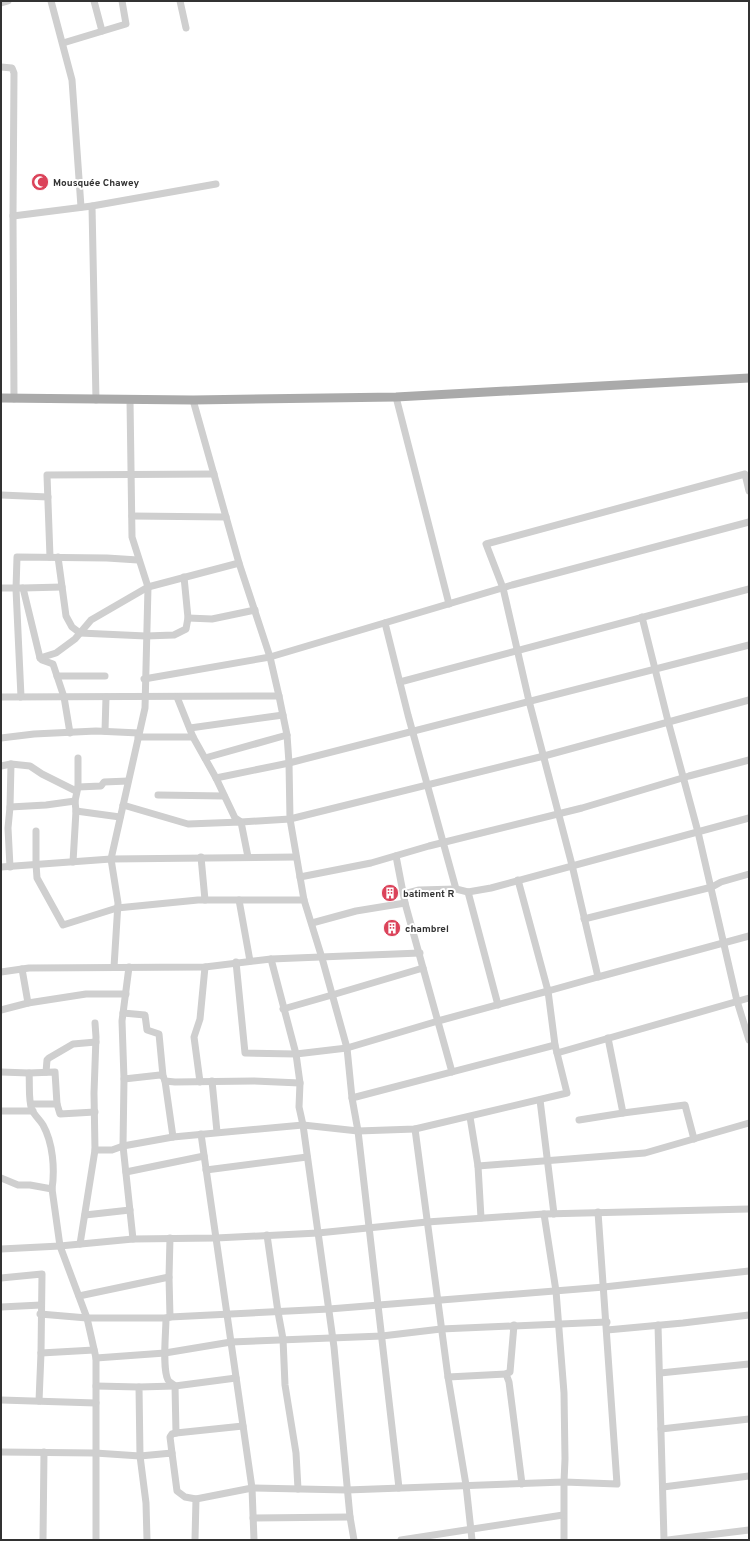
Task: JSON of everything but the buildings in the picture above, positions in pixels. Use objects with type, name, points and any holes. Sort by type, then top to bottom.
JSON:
[{"type":"main road","points":[[1,398],[193,400],[396,397],[749,378]]},
{"type":"street","points":[[1,3],[8,1]]},
{"type":"street","points":[[51,1],[72,80],[81,207]]},
{"type":"street","points":[[94,1],[102,31]]},
{"type":"street","points":[[62,43],[126,24],[122,1]]},
{"type":"street","points":[[180,1],[186,28]]},
{"type":"street","points":[[1,67],[12,68],[14,73],[14,399]]},
{"type":"street","points":[[13,216],[92,206],[216,184]]},
{"type":"street","points":[[92,206],[96,400]]},
{"type":"street","points":[[396,397],[449,604]]},
{"type":"street","points":[[114,967],[117,908],[111,859],[145,708],[144,679],[148,587],[138,560],[132,537],[130,400]]},
{"type":"street","points":[[193,400],[239,563],[270,657],[287,735],[290,819],[304,900],[348,1048],[352,1098],[358,1131],[370,1228],[399,1488]]},
{"type":"street","points":[[50,557],[47,475],[214,474]]},
{"type":"street","points":[[598,977],[559,814],[529,701],[503,588],[486,544],[745,474],[749,491]]},
{"type":"street","points":[[1,495],[48,497]]},
{"type":"street","points":[[132,516],[226,517]]},
{"type":"street","points":[[144,679],[270,657],[503,588],[749,522]]},
{"type":"street","points":[[21,697],[20,588],[17,557],[107,558],[138,560]]},
{"type":"street","points":[[58,557],[66,616],[72,627],[80,633],[146,636],[174,635],[186,629],[188,618],[184,577]]},
{"type":"street","points":[[40,658],[56,653],[75,639],[91,620],[148,587],[239,563]]},
{"type":"street","points":[[1,588],[62,587]]},
{"type":"street","points":[[20,588],[40,658],[53,664],[64,697],[70,733]]},
{"type":"street","points":[[400,682],[749,589]]},
{"type":"street","points":[[188,618],[212,619],[255,610]]},
{"type":"street","points":[[642,617],[712,887],[737,1001],[749,1040]]},
{"type":"street","points":[[385,623],[456,889]]},
{"type":"street","points":[[216,778],[289,763],[749,645]]},
{"type":"street","points":[[57,676],[105,676]]},
{"type":"street","points":[[1,697],[279,696]]},
{"type":"street","points":[[105,731],[106,697]]},
{"type":"street","points":[[177,697],[194,737],[235,818],[241,822],[248,857]]},
{"type":"street","points":[[123,805],[188,824],[290,819],[544,756],[749,700]]},
{"type":"street","points":[[190,728],[283,716]]},
{"type":"street","points":[[1,738],[34,734],[105,731],[138,735],[194,737]]},
{"type":"street","points":[[205,758],[287,735]]},
{"type":"street","points":[[72,862],[78,758]]},
{"type":"street","points":[[300,877],[371,863],[444,842],[559,814],[683,777],[749,760]]},
{"type":"street","points":[[1,766],[11,764],[30,766],[42,774],[77,789],[101,786],[104,782],[128,781]]},
{"type":"street","points":[[10,867],[8,828],[11,764]]},
{"type":"street","points":[[158,795],[224,796]]},
{"type":"street","points":[[10,807],[46,805],[75,801]]},
{"type":"street","points":[[76,811],[120,817]]},
{"type":"street","points":[[404,894],[419,890],[456,889],[468,892],[491,888],[749,818]]},
{"type":"street","points":[[36,831],[36,864],[38,878],[63,926],[117,908],[205,900],[304,900]]},
{"type":"street","points":[[396,856],[405,903],[452,1072]]},
{"type":"street","points":[[201,857],[205,900]]},
{"type":"street","points":[[1,868],[111,859],[296,857]]},
{"type":"street","points":[[584,919],[712,887],[721,882],[749,874]]},
{"type":"street","points":[[95,1150],[112,1150],[123,1146],[173,1137],[303,1125],[358,1131],[415,1129],[567,1093],[556,1049],[548,991],[518,880]]},
{"type":"street","points":[[468,892],[498,1005]]},
{"type":"street","points":[[239,900],[250,961]]},
{"type":"street","points":[[312,923],[356,911],[405,903]]},
{"type":"street","points":[[236,962],[244,1053],[296,1054],[348,1048],[438,1021],[749,936]]},
{"type":"street","points":[[1,972],[22,969],[205,967],[236,962],[271,959],[420,953]]},
{"type":"street","points":[[271,959],[296,1054],[300,1083],[299,1107],[303,1125],[333,1338],[347,1490],[354,1540]]},
{"type":"street","points":[[129,967],[122,1021],[124,1080],[123,1146],[132,1239]]},
{"type":"street","points":[[200,1082],[194,1037],[200,1019],[205,967]]},
{"type":"street","points":[[283,1009],[332,996],[423,968]]},
{"type":"street","points":[[22,969],[28,1003]]},
{"type":"street","points":[[1,1010],[28,1003],[86,994],[126,994]]},
{"type":"street","points":[[352,1098],[452,1072],[608,1038],[749,998]]},
{"type":"street","points":[[123,1013],[145,1015],[146,1030],[159,1034],[173,1137]]},
{"type":"street","points":[[80,1244],[95,1150],[95,1023]]},
{"type":"street","points":[[608,1038],[623,1113]]},
{"type":"street","points":[[46,1072],[47,1060],[49,1058],[73,1044],[96,1042]]},
{"type":"street","points":[[1,1072],[29,1074],[55,1072],[56,1104],[60,1114],[95,1112]]},
{"type":"street","points":[[29,1074],[32,1108],[44,1126],[51,1149],[53,1180],[52,1189],[60,1246],[87,1318],[96,1358],[96,1540]]},
{"type":"street","points":[[124,1080],[160,1075],[164,1078],[200,1082],[254,1080],[300,1083]]},
{"type":"street","points":[[212,1081],[217,1132]]},
{"type":"street","points":[[540,1100],[554,1214]]},
{"type":"street","points":[[1,1111],[56,1104]]},
{"type":"street","points":[[579,1120],[685,1105],[694,1139]]},
{"type":"street","points":[[470,1117],[478,1166],[481,1218]]},
{"type":"street","points":[[478,1166],[646,1153],[749,1123]]},
{"type":"street","points":[[415,1129],[441,1329],[466,1485],[472,1540]]},
{"type":"street","points":[[201,1134],[252,1488],[254,1540]]},
{"type":"street","points":[[126,1172],[204,1156]]},
{"type":"street","points":[[206,1170],[307,1157]]},
{"type":"street","points":[[1,1178],[18,1185],[30,1185],[52,1189]]},
{"type":"street","points":[[1,1249],[60,1246],[132,1239],[216,1238],[318,1233],[427,1222],[544,1214],[749,1209]]},
{"type":"street","points":[[85,1215],[130,1210]]},
{"type":"street","points":[[243,1426],[172,1434],[170,1437],[177,1491],[185,1496],[196,1499],[252,1488],[347,1490],[564,1482],[617,1484],[607,1322],[598,1212]]},
{"type":"street","points":[[544,1214],[556,1291],[564,1393],[564,1540]]},
{"type":"street","points":[[267,1235],[278,1312],[284,1339],[283,1362],[285,1385],[296,1453],[298,1489]]},
{"type":"street","points":[[170,1238],[168,1318],[165,1352],[166,1374],[168,1381],[175,1386]]},
{"type":"street","points":[[40,1314],[87,1318],[168,1318],[329,1309],[604,1287],[749,1271]]},
{"type":"street","points":[[1,1278],[42,1274],[39,1401]]},
{"type":"street","points":[[79,1296],[169,1277]]},
{"type":"street","points":[[1,1307],[41,1305]]},
{"type":"street","points":[[607,1330],[749,1314]]},
{"type":"street","points":[[96,1358],[165,1352],[231,1342],[382,1336],[441,1329],[607,1322]]},
{"type":"street","points":[[448,1377],[506,1374],[510,1372],[514,1325]]},
{"type":"street","points":[[658,1325],[664,1540]]},
{"type":"street","points":[[41,1353],[94,1350]]},
{"type":"street","points":[[660,1373],[749,1364]]},
{"type":"street","points":[[506,1374],[509,1382],[522,1484]]},
{"type":"street","points":[[96,1386],[175,1386],[236,1378]]},
{"type":"street","points":[[175,1386],[176,1433]]},
{"type":"street","points":[[139,1387],[140,1456],[146,1502],[147,1540]]},
{"type":"street","points":[[1,1400],[96,1403]]},
{"type":"street","points":[[661,1429],[749,1419]]},
{"type":"street","points":[[1,1452],[95,1453],[140,1456],[172,1453]]},
{"type":"street","points":[[43,1540],[44,1452]]},
{"type":"street","points":[[663,1486],[749,1476]]},
{"type":"street","points":[[195,1540],[196,1499]]},
{"type":"street","points":[[401,1540],[563,1515]]},
{"type":"street","points":[[253,1518],[350,1517]]},
{"type":"street","points":[[668,1540],[749,1530]]},
{"type":"place","name":"Mousquée Chawey","points":[[40,182]]},
{"type":"place","name":"batiment R","points":[[390,893]]},
{"type":"place","name":"chambrel","points":[[392,928]]}]
